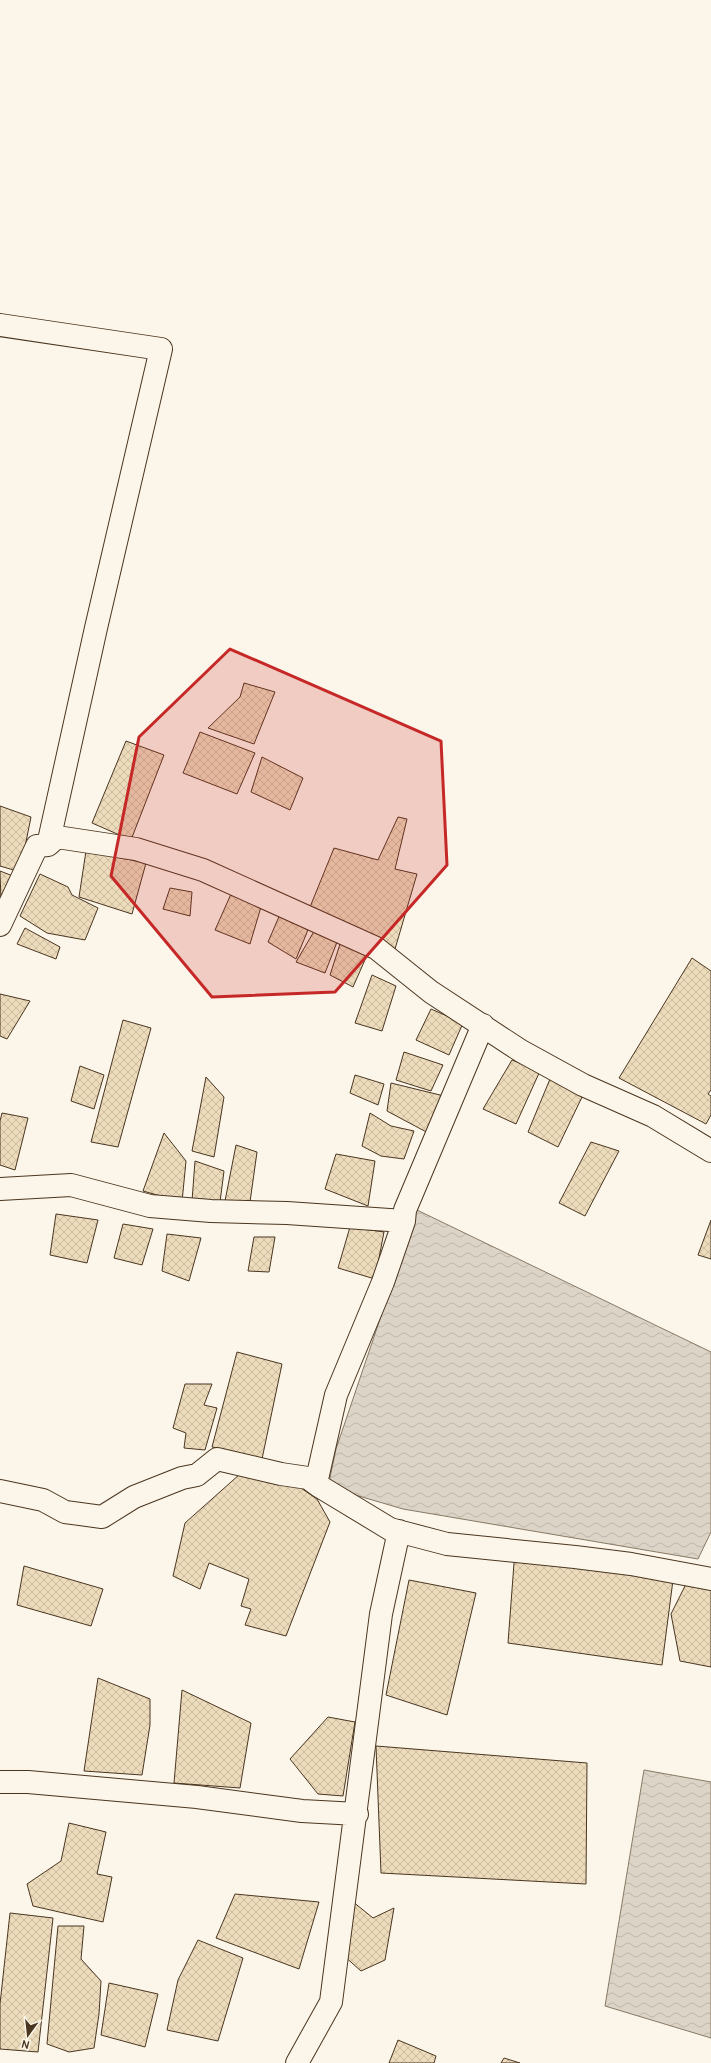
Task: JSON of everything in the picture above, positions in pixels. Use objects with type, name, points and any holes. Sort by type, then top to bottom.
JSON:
[{"type":"street","points":[[0,325],[161,348],[96,628],[48,845]]},
{"type":"street","points":[[0,925],[37,846],[48,845],[57,837],[136,849],[203,870],[376,948],[431,992],[521,1051],[583,1085],[653,1116],[711,1151]]},
{"type":"street","points":[[318,1486],[317,1479],[336,1395],[383,1282],[404,1221],[405,1210],[483,1025]]},
{"type":"street","points":[[0,1189],[71,1185],[150,1206],[211,1211],[287,1213],[404,1221]]},
{"type":"street","points":[[0,1491],[43,1500],[65,1512],[102,1517],[134,1497],[182,1478],[197,1475],[217,1459],[281,1474],[308,1478],[318,1486],[390,1529],[447,1544],[631,1564],[711,1579]]},
{"type":"street","points":[[297,2063],[331,2002],[350,1844],[357,1814],[364,1736],[381,1614],[399,1531]]},
{"type":"street","points":[[0,1782],[28,1782],[197,1797],[302,1811],[357,1814]]},
{"type":"highlighted area","points":[[230,649],[441,741],[447,865],[335,992],[212,997],[111,876],[139,737]]},
{"type":"water","points":[[417,1210],[711,1352],[711,1532],[698,1559],[403,1509],[328,1487],[336,1449]]},
{"type":"water","points":[[644,1770],[711,1782],[711,2038],[605,2006]]},
{"type":"building","points":[[244,683],[275,692],[254,744],[208,728],[240,697]]},
{"type":"building","points":[[200,732],[255,753],[237,794],[183,773]]},
{"type":"building","points":[[126,741],[164,755],[131,840],[92,823]]},
{"type":"building","points":[[262,757],[303,778],[290,810],[251,792]]},
{"type":"building","points":[[0,806],[31,817],[26,842],[26,855],[17,871],[0,866]]},
{"type":"building","points":[[398,817],[407,819],[395,869],[417,874],[395,949],[310,907],[334,848],[378,860]]},
{"type":"building","points":[[86,851],[146,863],[132,914],[79,897]]},
{"type":"building","points":[[0,871],[13,876],[2,894],[1,903]]},
{"type":"building","points":[[40,874],[68,887],[72,895],[98,908],[85,940],[47,933],[20,916]]},
{"type":"building","points":[[170,888],[192,892],[190,916],[163,909]]},
{"type":"building","points":[[231,894],[261,907],[250,944],[215,930]]},
{"type":"building","points":[[281,912],[310,925],[296,959],[268,942]]},
{"type":"building","points":[[25,928],[60,947],[56,959],[17,944]]},
{"type":"building","points":[[316,928],[339,937],[325,973],[296,962]]},
{"type":"building","points":[[342,938],[368,953],[353,987],[330,975]]},
{"type":"building","points":[[692,958],[711,971],[711,1090],[708,1094],[711,1096],[711,1115],[706,1124],[619,1078]]},
{"type":"building","points":[[372,975],[396,986],[382,1031],[355,1023]]},
{"type":"building","points":[[0,994],[30,1001],[7,1039],[0,1036]]},
{"type":"building","points":[[431,1009],[463,1023],[449,1055],[416,1040]]},
{"type":"building","points":[[123,1020],[151,1028],[118,1147],[91,1142]]},
{"type":"building","points":[[404,1052],[443,1065],[431,1091],[396,1080]]},
{"type":"building","points":[[512,1060],[540,1071],[516,1124],[483,1109]]},
{"type":"building","points":[[80,1066],[104,1075],[94,1109],[71,1101]]},
{"type":"building","points":[[355,1075],[384,1084],[378,1105],[350,1093]]},
{"type":"building","points":[[206,1077],[224,1097],[214,1157],[192,1151]]},
{"type":"building","points":[[550,1079],[583,1095],[558,1147],[528,1132]]},
{"type":"building","points":[[391,1083],[444,1096],[432,1135],[387,1111]]},
{"type":"building","points":[[2,1113],[28,1118],[15,1170],[0,1165],[0,1121]]},
{"type":"building","points":[[370,1113],[391,1126],[414,1131],[404,1159],[381,1156],[362,1146]]},
{"type":"building","points":[[164,1133],[186,1161],[182,1202],[143,1191]]},
{"type":"building","points":[[591,1142],[619,1151],[585,1216],[559,1203]]},
{"type":"building","points":[[236,1145],[257,1152],[250,1202],[225,1201]]},
{"type":"building","points":[[336,1154],[375,1161],[368,1206],[325,1189]]},
{"type":"building","points":[[195,1161],[224,1171],[220,1202],[192,1201]]},
{"type":"building","points":[[56,1214],[98,1220],[87,1263],[50,1255]]},
{"type":"building","points":[[711,1220],[711,1259],[698,1255]]},
{"type":"building","points":[[123,1224],[153,1229],[142,1265],[114,1258]]},
{"type":"building","points":[[350,1227],[384,1232],[375,1279],[338,1268]]},
{"type":"building","points":[[167,1234],[201,1238],[189,1281],[162,1271]]},
{"type":"building","points":[[254,1237],[275,1237],[269,1272],[248,1271]]},
{"type":"building","points":[[237,1352],[282,1364],[262,1459],[212,1447]]},
{"type":"building","points":[[185,1384],[212,1384],[204,1405],[217,1408],[205,1450],[184,1448],[186,1433],[173,1428]]},
{"type":"building","points":[[240,1474],[298,1486],[317,1499],[330,1522],[286,1636],[245,1625],[251,1609],[241,1606],[249,1579],[209,1563],[200,1589],[173,1576],[185,1523]]},
{"type":"building","points":[[515,1550],[673,1580],[662,1665],[508,1643]]},
{"type":"building","points":[[24,1566],[103,1589],[91,1626],[17,1605]]},
{"type":"building","points":[[690,1576],[711,1581],[711,1667],[680,1661],[671,1614]]},
{"type":"building","points":[[409,1580],[476,1593],[447,1715],[386,1695]]},
{"type":"building","points":[[98,1678],[150,1699],[150,1725],[142,1775],[84,1771]]},
{"type":"building","points":[[182,1690],[251,1723],[240,1788],[174,1783]]},
{"type":"building","points":[[328,1717],[355,1722],[343,1796],[318,1794],[290,1759]]},
{"type":"building","points":[[376,1746],[587,1763],[586,1884],[381,1873]]},
{"type":"building","points":[[69,1823],[106,1832],[97,1874],[112,1877],[103,1922],[33,1906],[27,1884],[61,1861]]},
{"type":"building","points":[[235,1894],[319,1902],[299,1969],[216,1938]]},
{"type":"building","points":[[352,1901],[373,1918],[394,1908],[385,1960],[361,1971],[343,1955]]},
{"type":"building","points":[[10,1913],[53,1918],[38,2052],[0,2049],[0,2004]]},
{"type":"building","points":[[58,1926],[84,1926],[81,1959],[101,1981],[99,2014],[94,2048],[69,2052],[47,2044]]},
{"type":"building","points":[[198,1940],[243,1958],[218,2041],[167,2030],[178,1980]]},
{"type":"building","points":[[109,1983],[158,1994],[145,2047],[101,2035]]},
{"type":"building","points":[[398,2040],[436,2056],[434,2063],[389,2063]]},
{"type":"building","points":[[504,2058],[520,2063],[501,2063]]}]
